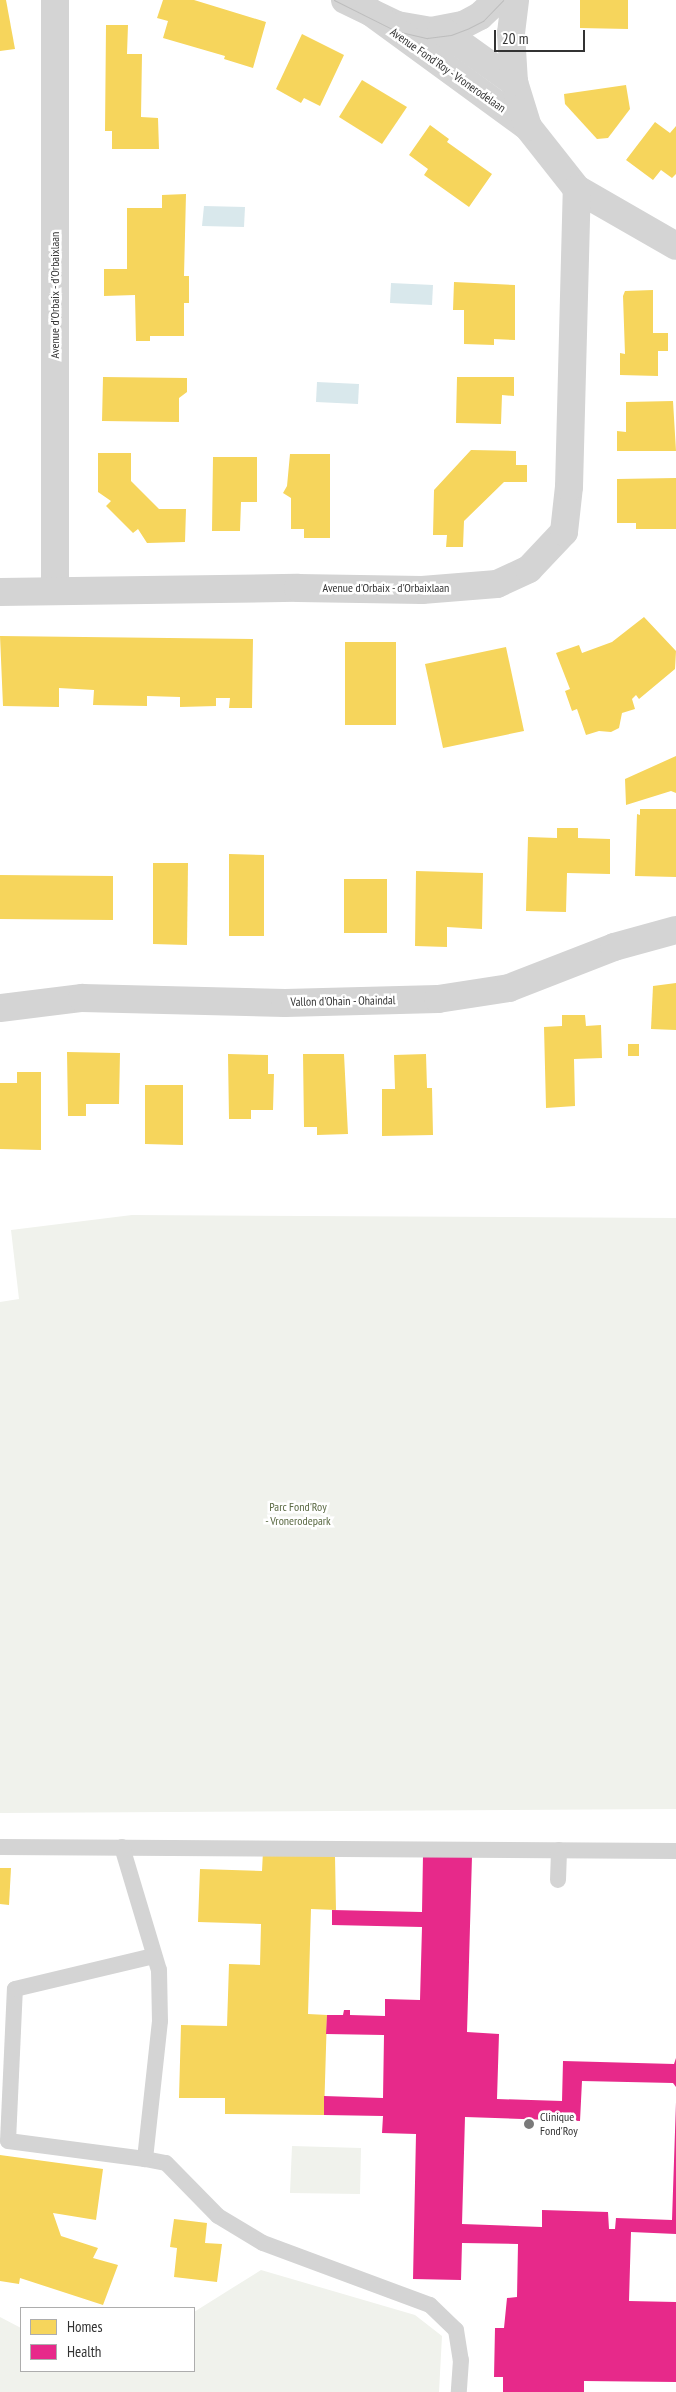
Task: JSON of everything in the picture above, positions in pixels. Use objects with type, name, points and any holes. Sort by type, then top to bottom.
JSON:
[{"type":"street","name":"Avenue d'Orbaix - d'Orbaixlaan","points":[[55,0],[56,591]]},
{"type":"street","name":"Avenue Fond'Roy - Vronerodelaan","points":[[357,6],[409,29],[441,30],[473,20],[497,0]]},
{"type":"street","name":"Avenue Fond'Roy - Vronerodelaan","points":[[515,0],[511,34],[514,82],[528,127]]},
{"type":"street","name":"Avenue Fond'Roy - Vronerodelaan","points":[[357,6],[528,127],[577,188],[676,246]]},
{"type":"street","points":[[441,30],[514,82]]},
{"type":"street","name":"Avenue d'Orbaix - d'Orbaixlaan","points":[[0,592],[422,590],[497,584],[529,569],[564,532],[569,487],[577,188]]},
{"type":"street","name":"Vallon d'Ohain - Ohaindal","points":[[0,1008],[82,998],[285,1003],[438,999],[509,988],[614,947],[676,930]]},
{"type":"lane","points":[[0,1847],[676,1851]]},
{"type":"lane","points":[[122,1847],[159,1970],[160,2021],[145,2159]]},
{"type":"lane","points":[[558,1880],[559,1850]]},
{"type":"lane","points":[[154,1956],[16,1989],[8,2141],[166,2163],[218,2216],[263,2243],[430,2305],[456,2330],[461,2360],[459,2392]]},
{"type":"green space","name":"Parc Fond'Roy - Vronerodepark","points":[[132,1215],[676,1218],[676,1809],[0,1813],[0,1302],[19,1299],[11,1230]]},
{"type":"green space","points":[[292,2146],[361,2148],[360,2194],[290,2193]]},
{"type":"green space","points":[[261,2270],[415,2315],[442,2336],[439,2392],[0,2392],[0,2317],[20,2327],[20,2372],[195,2372],[195,2311]]},
{"type":"shaded area","points":[[204,206],[245,207],[244,227],[202,226]]},
{"type":"shaded area","points":[[391,283],[433,285],[432,305],[390,303]]},
{"type":"shaded area","points":[[317,382],[359,384],[358,404],[316,402]]},
{"type":"building: Homes","points":[[0,0],[6,0],[15,49],[0,51]]},
{"type":"building: Homes","points":[[163,0],[194,0],[266,22],[253,68],[224,59],[225,56],[163,38],[168,21],[157,18]]},
{"type":"building: Homes","points":[[580,0],[628,0],[628,29],[580,28]]},
{"type":"building: Homes","points":[[106,25],[128,25],[127,54],[142,54],[141,117],[158,118],[159,149],[112,149],[112,131],[105,131]]},
{"type":"building: Homes","points":[[302,34],[344,55],[320,106],[304,98],[301,103],[276,89]]},
{"type":"building: Homes","points":[[362,80],[407,107],[382,144],[339,117]]},
{"type":"building: Homes","points":[[626,85],[630,109],[608,138],[597,139],[565,104],[564,94]]},
{"type":"building: Homes","points":[[655,122],[670,133],[676,126],[676,174],[672,178],[661,170],[653,180],[626,160]]},
{"type":"building: Homes","points":[[430,125],[449,139],[447,142],[492,174],[469,207],[424,175],[428,169],[409,155]]},
{"type":"building: Homes","points":[[186,194],[184,276],[189,276],[189,303],[184,303],[184,336],[150,336],[150,341],[136,341],[135,295],[104,296],[104,269],[127,269],[127,208],[162,208],[162,195]]},
{"type":"building: Homes","points":[[454,282],[515,285],[515,340],[494,339],[494,345],[464,344],[464,310],[453,310]]},
{"type":"building: Homes","points":[[653,290],[653,333],[668,333],[668,351],[658,351],[658,376],[620,375],[620,353],[625,354],[623,296],[625,291]]},
{"type":"building: Homes","points":[[103,377],[187,378],[187,392],[179,398],[179,422],[102,421]]},
{"type":"building: Homes","points":[[457,377],[514,377],[514,396],[502,395],[501,424],[456,423]]},
{"type":"building: Homes","points":[[673,401],[676,451],[617,451],[617,431],[626,432],[626,402]]},
{"type":"building: Homes","points":[[471,450],[516,451],[516,465],[527,465],[527,482],[504,482],[464,521],[463,547],[446,547],[447,535],[433,535],[434,490]]},
{"type":"building: Homes","points":[[98,453],[131,453],[131,481],[159,509],[186,509],[185,542],[147,543],[138,529],[133,533],[106,506],[111,501],[98,492]]},
{"type":"building: Homes","points":[[290,454],[330,454],[330,538],[304,538],[304,529],[291,529],[291,498],[283,493],[287,486]]},
{"type":"building: Homes","points":[[213,457],[257,457],[257,502],[241,502],[240,531],[212,531]]},
{"type":"building: Homes","points":[[676,478],[676,529],[636,529],[636,523],[617,523],[617,479]]},
{"type":"building: Homes","points":[[644,617],[676,651],[675,669],[639,699],[636,695],[632,699],[635,709],[622,713],[619,728],[611,732],[599,731],[586,735],[577,709],[572,711],[565,691],[570,689],[556,653],[579,645],[582,653],[612,642]]},
{"type":"building: Homes","points":[[0,636],[253,639],[252,708],[229,708],[230,698],[216,698],[216,706],[180,707],[180,697],[147,696],[147,706],[93,705],[94,690],[59,688],[59,707],[3,706]]},
{"type":"building: Homes","points":[[345,642],[396,642],[396,725],[345,725]]},
{"type":"building: Homes","points":[[506,647],[524,731],[443,748],[425,664]]},
{"type":"building: Homes","points":[[676,756],[676,793],[671,791],[626,805],[625,779]]},
{"type":"building: Homes","points":[[640,809],[676,809],[676,877],[635,876],[637,814],[640,815]]},
{"type":"building: Homes","points":[[557,828],[578,828],[578,838],[610,839],[610,874],[567,873],[566,912],[526,911],[528,837],[557,838]]},
{"type":"building: Homes","points":[[229,854],[264,855],[264,936],[229,936]]},
{"type":"building: Homes","points":[[153,863],[188,863],[187,945],[153,944]]},
{"type":"building: Homes","points":[[416,871],[483,873],[482,929],[447,927],[447,947],[415,946]]},
{"type":"building: Homes","points":[[0,875],[113,876],[113,920],[0,919]]},
{"type":"building: Homes","points":[[344,879],[387,879],[387,933],[344,933]]},
{"type":"building: Homes","points":[[676,983],[676,1030],[651,1029],[653,986]]},
{"type":"building: Homes","points":[[562,1015],[585,1015],[586,1026],[601,1025],[602,1058],[574,1059],[575,1106],[546,1108],[544,1027],[562,1026]]},
{"type":"building: Homes","points":[[628,1044],[639,1044],[639,1056],[628,1056]]},
{"type":"building: Homes","points":[[67,1052],[120,1053],[119,1104],[86,1104],[86,1116],[68,1116]]},
{"type":"building: Homes","points":[[228,1054],[268,1055],[268,1074],[274,1074],[273,1110],[251,1110],[251,1119],[229,1119]]},
{"type":"building: Homes","points":[[303,1054],[344,1054],[348,1134],[317,1135],[317,1127],[304,1127]]},
{"type":"building: Homes","points":[[426,1054],[427,1088],[432,1088],[433,1135],[382,1136],[382,1089],[395,1089],[394,1055]]},
{"type":"building: Homes","points":[[17,1072],[41,1072],[41,1150],[0,1149],[0,1083],[17,1083]]},
{"type":"building: Homes","points":[[145,1085],[183,1085],[183,1145],[145,1144]]},
{"type":"building: Homes","points":[[263,1851],[335,1856],[336,1910],[311,1909],[308,2014],[327,2015],[324,2115],[225,2114],[225,2098],[179,2098],[181,2025],[227,2026],[229,1964],[260,1965],[261,1924],[198,1922],[200,1869],[262,1871]]},
{"type":"building: Homes","points":[[0,1868],[11,1868],[9,1905],[0,1904]]},
{"type":"building: Homes","points":[[0,2155],[103,2169],[96,2220],[53,2213],[61,2236],[98,2248],[93,2258],[118,2265],[103,2305],[20,2278],[19,2284],[0,2281]]},
{"type":"building: Homes","points":[[174,2219],[207,2223],[205,2243],[222,2244],[217,2282],[174,2277],[177,2248],[170,2247]]},
{"type":"building: Health","name":"Clinique Fond'Roy","points":[[423,1855],[472,1856],[467,2032],[499,2034],[497,2099],[562,2101],[563,2061],[674,2064],[676,2058],[676,2087],[673,2083],[582,2081],[580,2121],[465,2117],[462,2224],[542,2227],[542,2210],[608,2212],[609,2229],[615,2229],[616,2218],[672,2220],[676,2102],[676,2234],[631,2232],[629,2301],[676,2302],[676,2382],[584,2381],[584,2392],[503,2392],[503,2377],[494,2377],[495,2328],[504,2328],[507,2298],[517,2297],[518,2244],[462,2243],[461,2280],[413,2279],[416,2134],[382,2133],[383,2116],[324,2115],[324,2096],[383,2098],[384,2035],[326,2034],[327,2015],[343,2015],[344,2010],[350,2010],[350,2015],[385,2016],[385,1999],[420,2000],[422,1927],[332,1925],[332,1910],[422,1912]]},
{"type":"tram line","points":[[334,0],[396,31],[427,38],[451,35],[469,28],[483,21],[503,0]]},
{"type":"place","name":"Clinique Fond'Roy","points":[[529,2124]]}]
